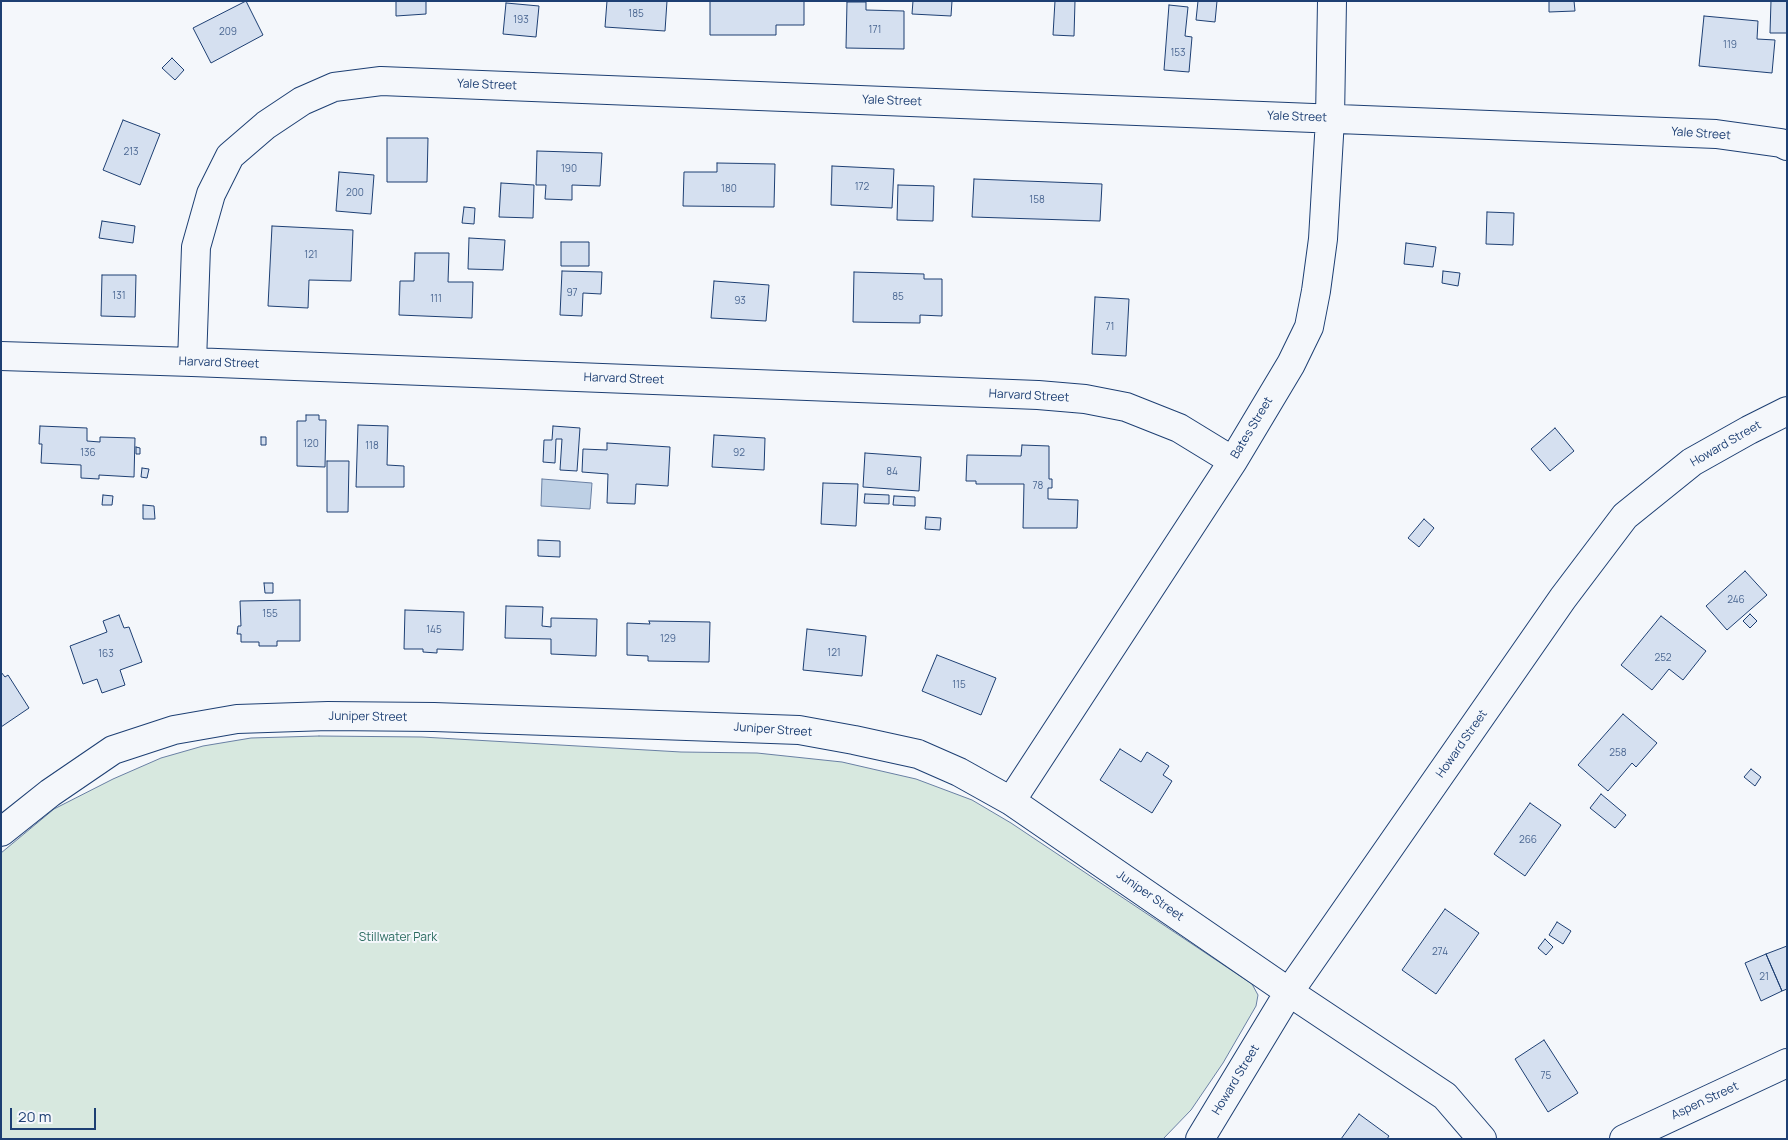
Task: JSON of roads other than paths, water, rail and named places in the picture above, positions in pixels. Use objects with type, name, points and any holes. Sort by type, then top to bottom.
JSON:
[{"type":"street","name":"Bates Street","points":[[1011,801],[1233,461],[1291,364],[1309,328],[1323,239],[1330,119],[1332,1]]},
{"type":"street","name":"Yale Street","points":[[192,362],[196,247],[211,194],[230,156],[266,124],[302,101],[334,87],[381,81],[1716,134],[1781,143],[1787,146]]},
{"type":"street","name":"Harvard Street","points":[[1,356],[1038,395],[1085,399],[1126,407],[1179,428],[1233,461]]},
{"type":"street","name":"Howard Street","points":[[1200,1139],[1289,992],[1563,598],[1625,516],[1692,462],[1787,411]]},
{"type":"street","name":"Juniper Street","points":[[1,832],[50,793],[113,750],[174,730],[237,719],[319,716],[434,717],[798,730],[854,740],[918,754],[960,772],[1011,801],[1444,1096],[1482,1139]]},
{"type":"street","name":"Aspen Street","points":[[1624,1139],[1787,1063]]},
{"type":"water","points":[[542,479],[592,483],[590,509],[541,506]]},
{"type":"park label","name":"Stillwater Park","points":[[398,938]]}]
